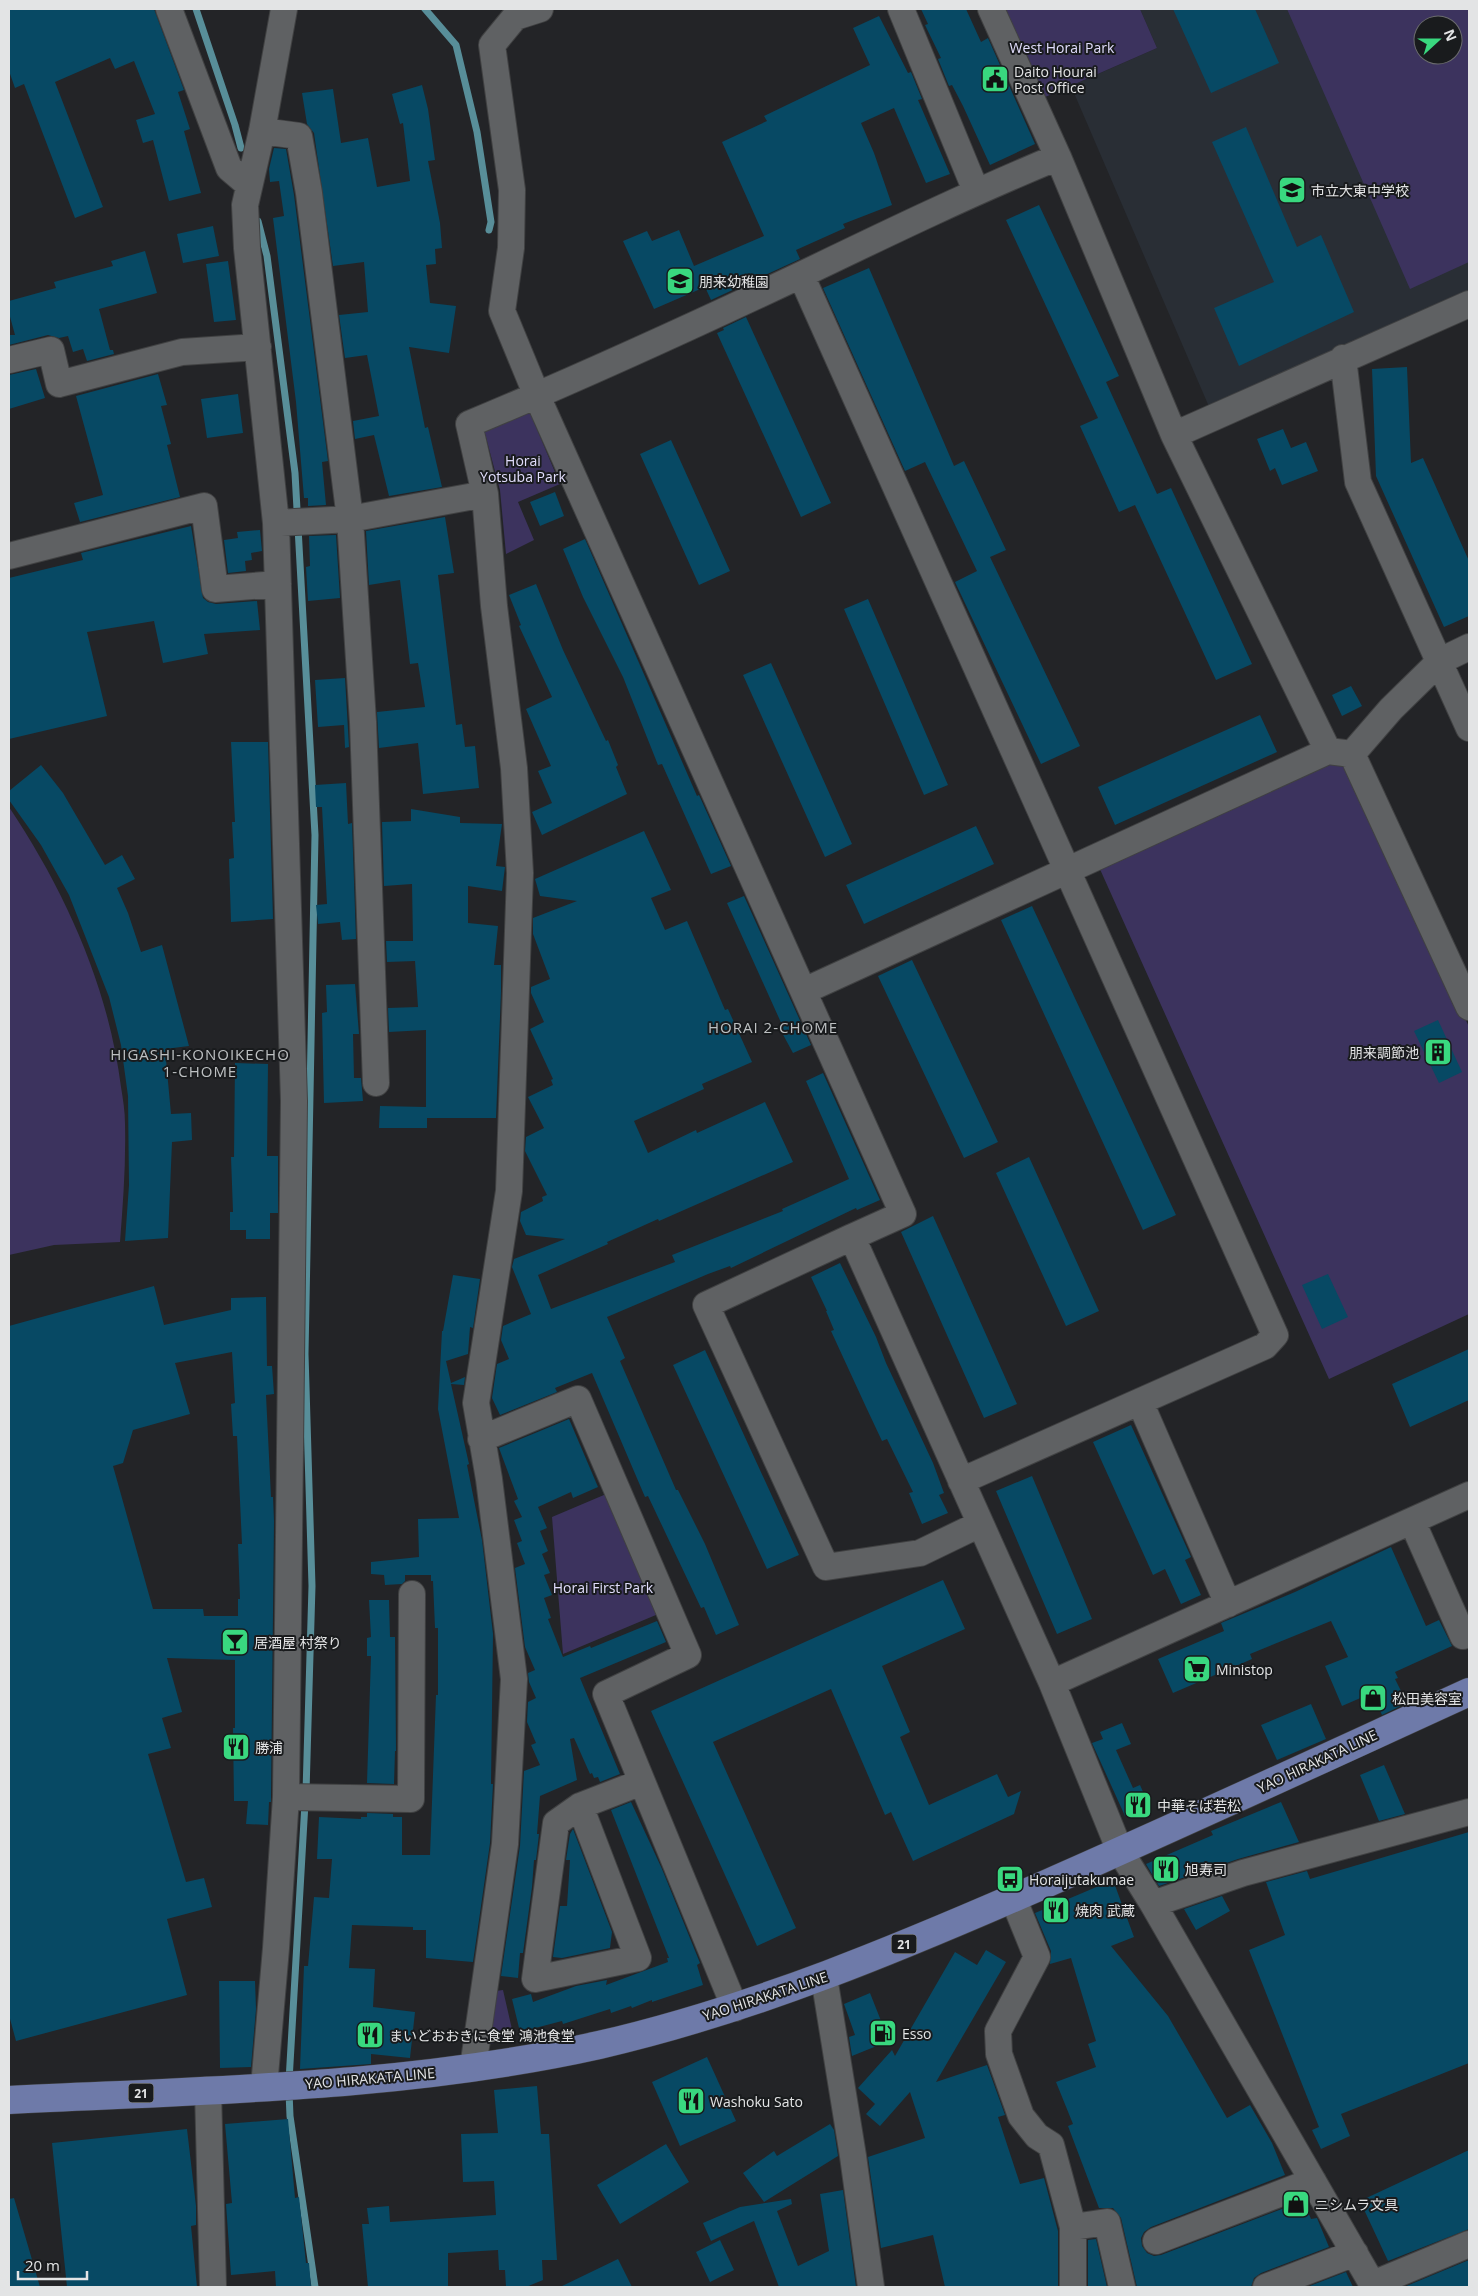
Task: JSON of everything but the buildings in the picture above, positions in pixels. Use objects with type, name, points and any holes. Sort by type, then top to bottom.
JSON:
[{"type":"main road","name":"YAO HIRAKATA LINE","points":[[9,2100],[268,2087],[392,2078],[473,2068],[599,2045],[735,2008],[824,1977],[1014,1898],[1469,1692]]},
{"type":"street","points":[[169,9],[229,168],[250,185]]},
{"type":"street","points":[[268,2087],[276,1948],[288,1797],[294,1101],[278,584],[279,522],[258,347],[245,205],[262,131],[284,9]]},
{"type":"street","points":[[540,9],[515,17],[492,46],[512,190],[511,248],[502,311],[537,396],[902,1214],[706,1305],[826,1567],[920,1553],[980,1524]]},
{"type":"street","points":[[901,9],[976,191]]},
{"type":"street","points":[[991,9],[1058,157],[1174,435],[1340,753],[1469,1007]]},
{"type":"street","points":[[262,131],[299,136],[309,193],[350,519],[363,722],[376,1083]]},
{"type":"street","points":[[473,2068],[505,1844],[514,1679],[489,1479],[476,1404],[509,1191],[520,874],[514,768],[494,606],[485,494],[469,424],[537,396],[801,275],[976,191],[1058,157]]},
{"type":"street","points":[[801,275],[1275,1336],[1265,1346],[961,1481]]},
{"type":"street","points":[[1174,435],[1469,304]]},
{"type":"street","points":[[9,360],[51,350],[59,384],[182,352],[258,347]]},
{"type":"street","points":[[1344,358],[1358,482],[1469,728]]},
{"type":"street","points":[[279,522],[350,519],[485,494]]},
{"type":"street","points":[[9,556],[204,506],[215,589],[278,584]]},
{"type":"street","points":[[804,991],[1066,870],[1340,753],[1391,709],[1440,661],[1469,647]]},
{"type":"street","points":[[852,1237],[1052,1683],[1120,1851],[1153,1904],[1373,2286],[1469,2244]]},
{"type":"street","points":[[481,1440],[578,1399],[688,1655],[606,1694],[735,2008]]},
{"type":"street","points":[[1140,1402],[1228,1604]]},
{"type":"street","points":[[1052,1683],[1469,1495]]},
{"type":"street","points":[[1412,1521],[1463,1636],[1469,1633]]},
{"type":"street","points":[[288,1797],[412,1799],[412,1594]]},
{"type":"street","points":[[580,1806],[638,1958],[535,1979],[556,1823],[580,1806],[642,1782]]},
{"type":"street","points":[[1153,1904],[1242,1873],[1469,1812]]},
{"type":"street","points":[[1014,1898],[1037,1957],[998,2031],[999,2054],[1021,2116],[1037,2136],[1050,2144],[1074,2226],[1073,2287]]},
{"type":"street","points":[[824,1977],[853,2156],[871,2287]]},
{"type":"street","points":[[208,2090],[213,2287]]},
{"type":"street","points":[[1156,2241],[1313,2181]]},
{"type":"street","points":[[1074,2226],[1107,2222],[1122,2287]]},
{"type":"street","points":[[1266,2287],[1355,2253]]},
{"type":"shaded area","name":"市立大東中学校","points":[[1140,9],[1469,9],[1469,293],[1210,409],[1071,86],[1157,48]]},
{"type":"green space","name":"West Horai Park","points":[[1003,9],[1140,9],[1157,48],[1043,98]]},
{"type":"green space","points":[[1287,9],[1469,9],[1469,262],[1410,289]]},
{"type":"green space","name":"Horai Yotsuba Park","points":[[528,408],[560,484],[518,502],[534,540],[506,554],[500,490],[484,430]]},
{"type":"green space","points":[[1335,761],[1350,763],[1469,1027],[1469,1314],[1329,1379],[1099,867]]},
{"type":"green space","points":[[9,807],[66,906],[95,976],[106,1012],[115,1049],[125,1115],[125,1169],[120,1242],[54,1245],[9,1255]]},
{"type":"green space","name":"Horai First Park","points":[[611,1492],[663,1612],[563,1654],[552,1517]]},
{"type":"green space","points":[[503,1990],[514,2038],[483,2046],[489,1992]]},
{"type":"waterway","points":[[196,9],[241,148]]},
{"type":"waterway","points":[[425,9],[456,45],[477,132],[491,222],[489,230]]},
{"type":"waterway","points":[[258,221],[267,256],[295,473],[315,835],[305,1354],[312,1586],[306,1792]]},
{"type":"waterway","points":[[289,2081],[305,1803]]},
{"type":"waterway","points":[[289,2092],[290,2116],[315,2287]]},
{"type":"place","name":"Daito Hourai Post Office","points":[[995,79]]},
{"type":"place","name":"市立大東中学校","points":[[1292,190]]},
{"type":"place","name":"朋来幼稚園","points":[[680,281]]},
{"type":"place","name":"朋来調節池","points":[[1438,1052]]},
{"type":"place","name":"居酒屋 村祭り","points":[[235,1642]]},
{"type":"place","name":"Ministop","points":[[1197,1669]]},
{"type":"place","name":"松田美容室","points":[[1373,1698]]},
{"type":"place","name":"勝浦","points":[[236,1747]]},
{"type":"place","name":"中華そば若松","points":[[1138,1805]]},
{"type":"place","name":"旭寿司","points":[[1166,1869]]},
{"type":"place","name":"Horaijutakumae","points":[[1010,1879]]},
{"type":"place","name":"焼肉 武蔵","points":[[1056,1910]]},
{"type":"place","name":"Esso","points":[[883,2033]]},
{"type":"place","name":"まいどおおきに食堂 鴻池食堂","points":[[370,2035]]},
{"type":"place","name":"Washoku Sato","points":[[691,2101]]},
{"type":"place","name":"ニシムラ文具","points":[[1296,2204]]},
{"type":"district","name":"HORAI 2-CHOME","points":[[773,1027]]},
{"type":"district","name":"HIGASHI-KONOIKECHO 1-CHOME","points":[[200,1062]]}]
